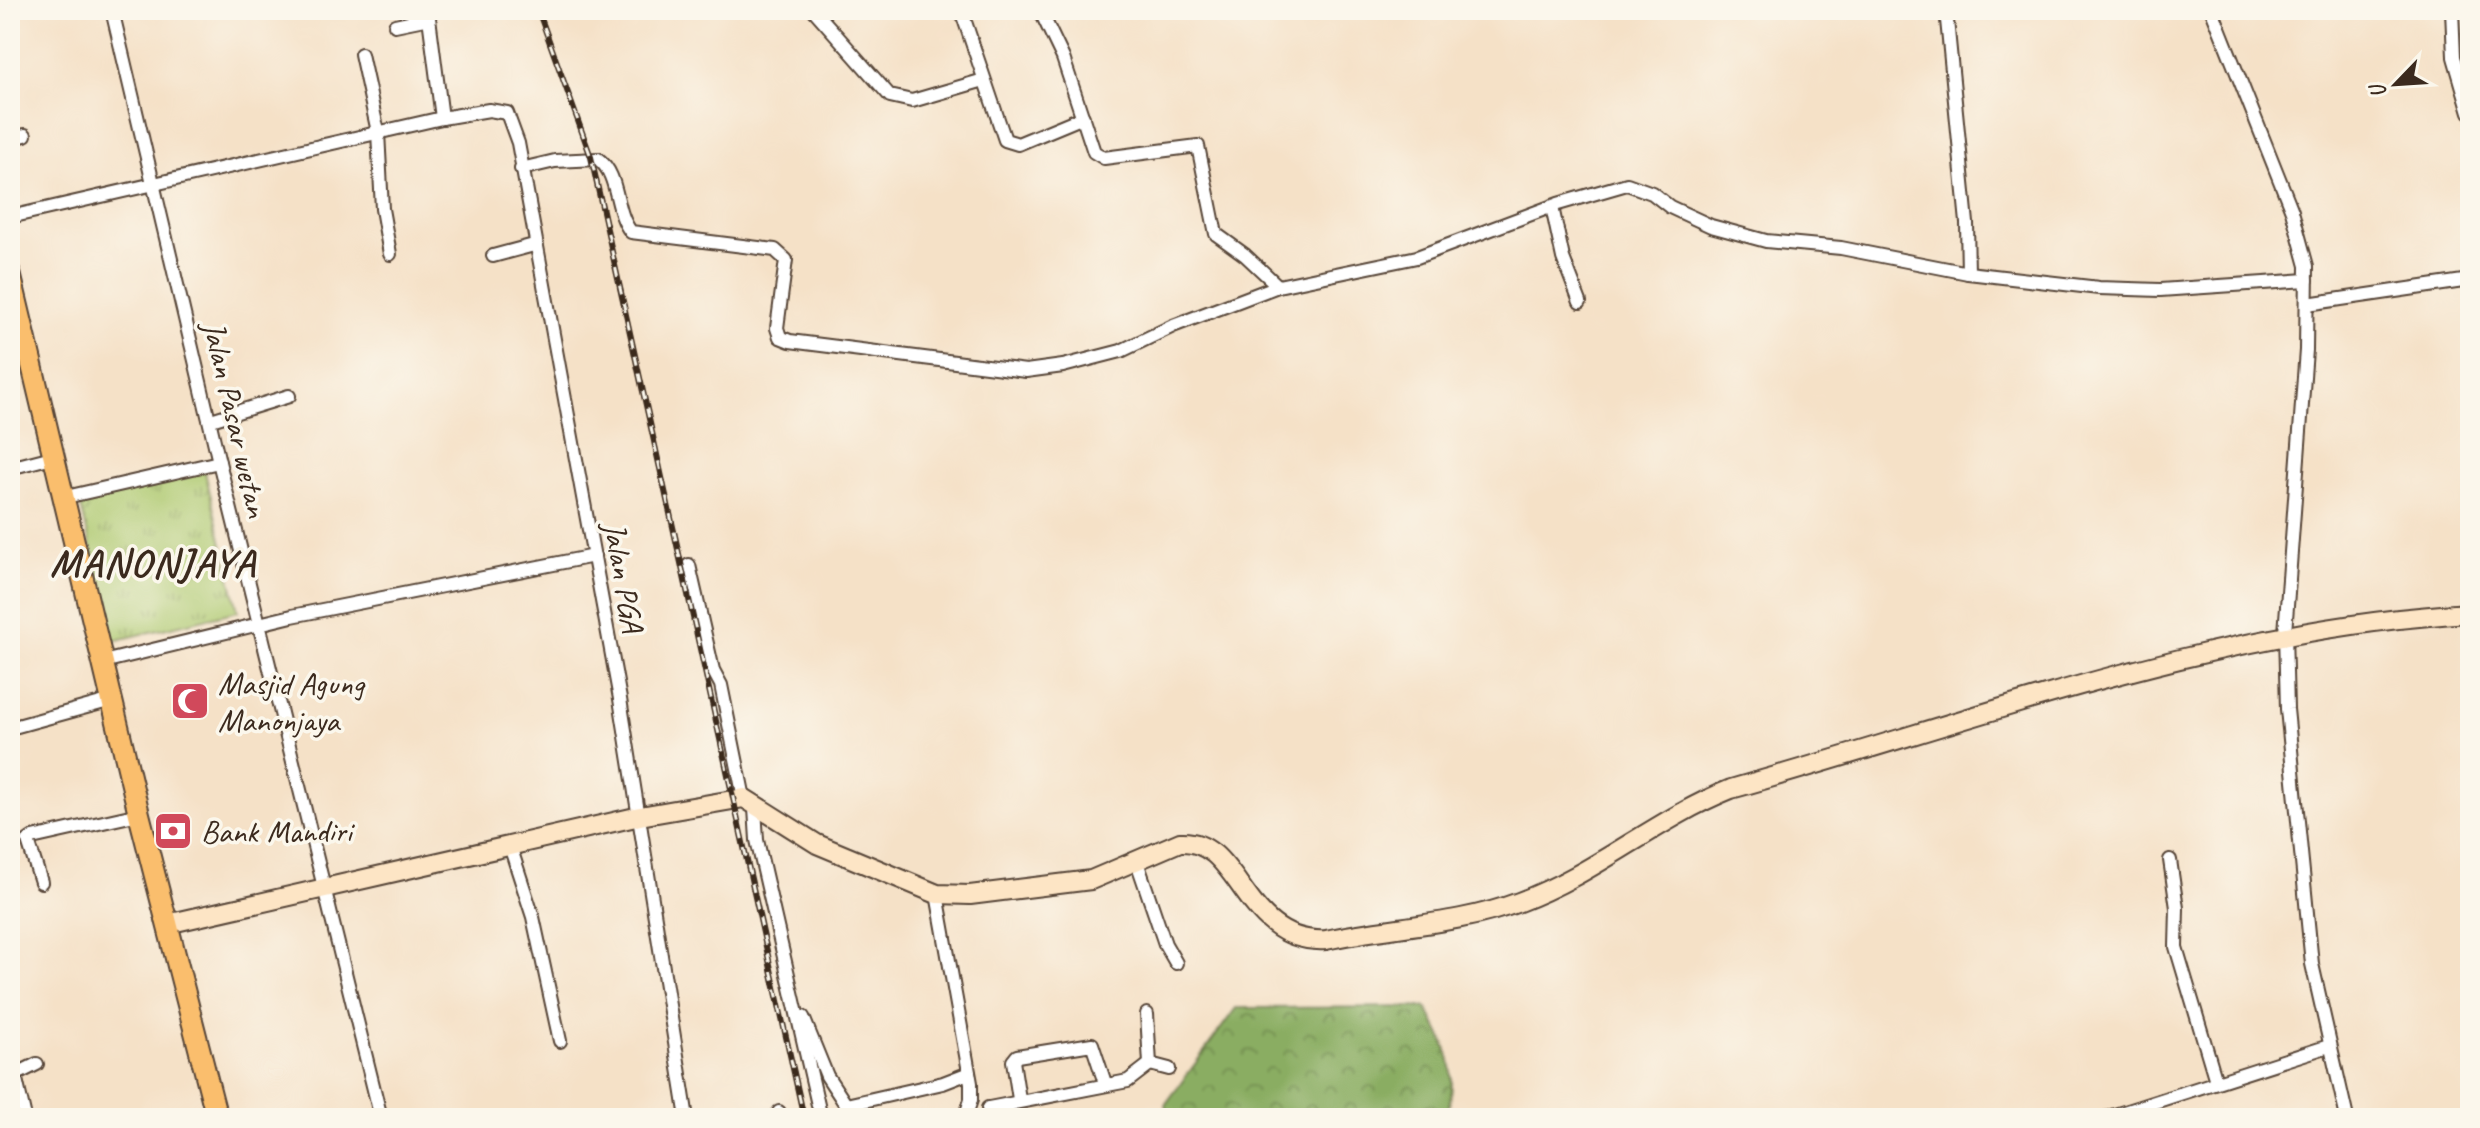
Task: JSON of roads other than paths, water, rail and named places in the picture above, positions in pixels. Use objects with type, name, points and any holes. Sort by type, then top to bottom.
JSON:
[{"type":"main road","points":[[10,273],[19,344],[56,456],[139,814],[217,1118]]},
{"type":"main road","points":[[167,924],[640,816],[749,803],[817,844],[937,894],[970,895],[1091,880],[1180,842],[1193,841],[1216,856],[1274,926],[1305,941],[1482,912],[1517,903],[1550,889],[1687,807],[1731,789],[2137,670],[2285,633],[2470,613]]},
{"type":"street","name":"Jalan Pasar wetan","points":[[112,10],[219,462],[381,1118]]},
{"type":"street","points":[[814,10],[890,96],[912,101],[984,80]]},
{"type":"street","points":[[961,10],[1002,135],[1009,144],[1018,144],[1083,117]]},
{"type":"street","points":[[1040,10],[1063,58],[1091,148],[1100,157],[1198,146],[1216,234],[1245,255],[1278,286]]},
{"type":"street","points":[[1946,10],[1967,223],[1968,273]]},
{"type":"street","points":[[2212,10],[2304,247],[2307,304],[2285,633],[2287,709],[2305,923],[2329,1046],[2347,1118]]},
{"type":"street","points":[[2452,10],[2454,57],[2470,112]]},
{"type":"street","points":[[10,217],[442,118],[428,14],[395,25]]},
{"type":"street","points":[[361,54],[378,132],[382,209],[390,254]]},
{"type":"street","name":"Jalan PGA","points":[[442,118],[502,110],[511,120],[640,816],[687,1118]]},
{"type":"street","points":[[10,139],[25,135]]},
{"type":"street","points":[[521,169],[555,161],[598,159],[611,175],[617,206],[631,232],[775,250],[786,260],[777,328],[780,337],[790,341],[1026,371],[1121,351],[1173,326],[1278,286],[1417,257],[1552,207],[1627,184],[1652,193],[1670,207],[1711,226],[1766,241],[1841,248],[1968,273],[2099,288],[2160,290],[2307,280]]},
{"type":"street","points":[[1552,207],[1563,258],[1580,302]]},
{"type":"street","points":[[493,256],[534,245]]},
{"type":"street","points":[[2307,304],[2470,280]]},
{"type":"street","points":[[211,420],[289,396]]},
{"type":"street","points":[[10,468],[56,456]]},
{"type":"street","points":[[66,497],[219,462]]},
{"type":"street","points":[[103,662],[260,625],[594,556]]},
{"type":"street","points":[[689,565],[798,1007],[821,1118]]},
{"type":"street","points":[[10,728],[112,700]]},
{"type":"street","points":[[41,882],[28,841],[32,838],[139,814]]},
{"type":"street","points":[[510,846],[533,917],[560,1041]]},
{"type":"street","points":[[2170,860],[2177,908],[2176,947],[2216,1081]]},
{"type":"street","points":[[1137,862],[1165,944],[1176,963]]},
{"type":"street","points":[[937,894],[969,1073],[971,1100],[965,1118]]},
{"type":"street","points":[[798,1007],[815,1039],[827,1076],[846,1105],[943,1083],[969,1073]]},
{"type":"street","points":[[1147,1014],[1150,1064]]},
{"type":"street","points":[[1019,1099],[1013,1061],[1017,1056],[1093,1044],[1105,1083]]},
{"type":"street","points":[[2105,1118],[2329,1046]]},
{"type":"street","points":[[25,1118],[15,1075],[37,1064]]},
{"type":"street","points":[[1150,1064],[1169,1069]]},
{"type":"street","points":[[989,1108],[1019,1099],[1128,1081],[1150,1064]]},
{"type":"street","points":[[971,1100],[1021,1118]]},
{"type":"railway","points":[[538,10],[591,157],[804,1118]]},
{"type":"place","name":"Masjid Agung Manonjaya","points":[[190,701]]},
{"type":"place","name":"Bank Mandiri","points":[[173,831]]},
{"type":"district","name":"MANONJAYA","points":[[153,562]]}]
